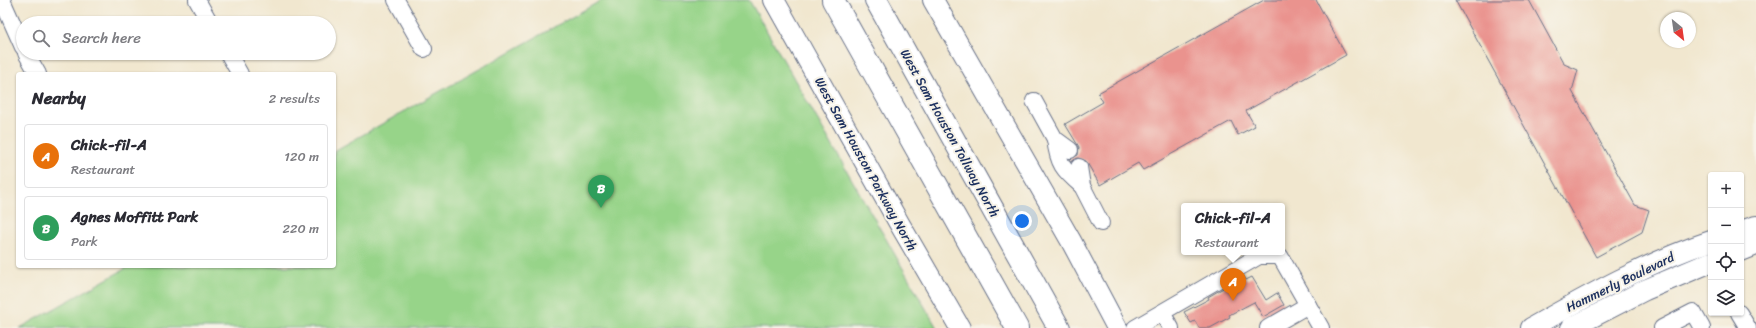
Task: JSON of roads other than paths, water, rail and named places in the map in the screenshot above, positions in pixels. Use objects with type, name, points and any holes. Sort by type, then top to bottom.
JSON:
[{"type":"highway","points":[[833,0],[1017,328]]},
{"type":"highway","name":"West Sam Houston Tollway North","points":[[876,0],[1059,328]]},
{"type":"main road","name":"West Sam Houston Parkway North","points":[[774,0],[899,223],[960,328]]},
{"type":"main road","points":[[933,0],[1071,241],[1117,328]]},
{"type":"main road","points":[[1744,230],[1756,226]]},
{"type":"main road","name":"Hammerly Boulevard","points":[[1531,328],[1573,304],[1638,271],[1706,242]]},
{"type":"main road","points":[[1744,250],[1756,245]]},
{"type":"main road","name":"Hammerly Boulevard","points":[[1580,326],[1645,290],[1708,263]]},
{"type":"street","points":[[2,0],[16,31]]},
{"type":"street","points":[[197,0],[206,16]]},
{"type":"street","points":[[396,0],[424,49]]},
{"type":"street","points":[[30,60],[37,72]]},
{"type":"street","points":[[232,60],[239,72]]},
{"type":"street","points":[[1034,101],[1055,139],[1057,156],[1066,173],[1082,186]]},
{"type":"street","points":[[1055,139],[1070,150]]},
{"type":"street","points":[[1079,167],[1082,186],[1101,223]]},
{"type":"street","points":[[1135,328],[1259,256],[1280,256],[1321,328]]},
{"type":"street","points":[[1268,328],[1308,305]]},
{"type":"street","points":[[1662,328],[1693,312],[1702,328]]},
{"type":"street","points":[[1162,313],[1171,328]]},
{"type":"street","points":[[1742,316],[1748,328]]},
{"type":"place","name":"Agnes Moffitt Park","points":[[601,208]]},
{"type":"place","name":"Chick-fil-A","points":[[1233,301]]}]
